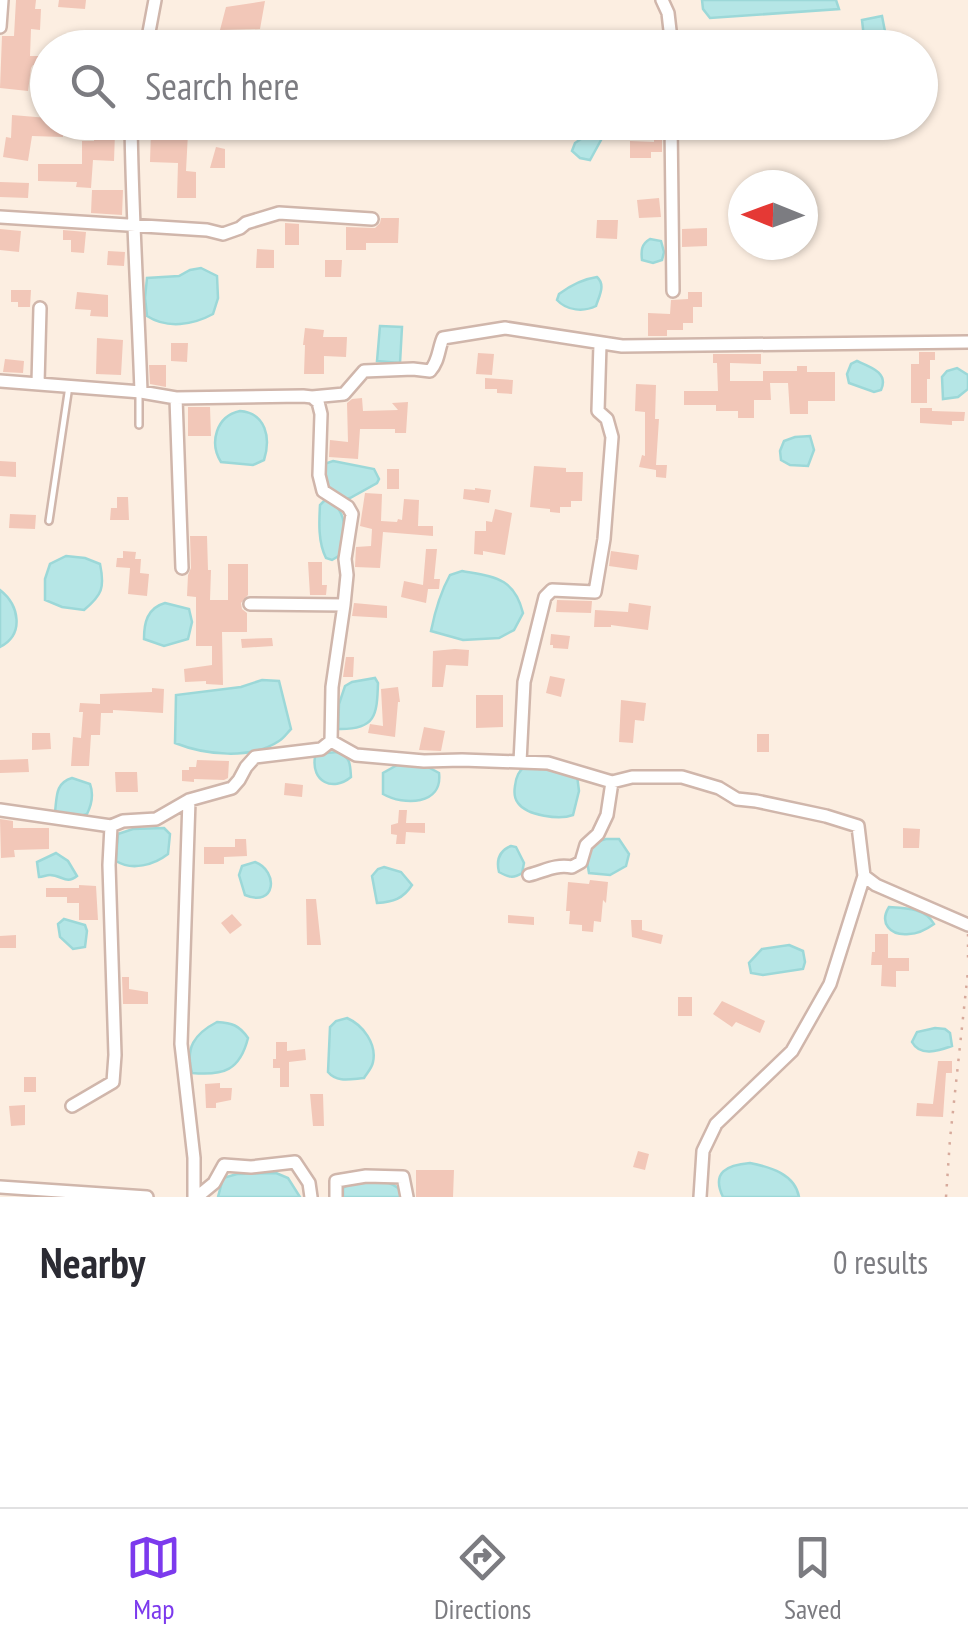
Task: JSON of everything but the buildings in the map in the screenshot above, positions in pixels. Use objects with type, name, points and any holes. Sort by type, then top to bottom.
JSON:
[{"type":"street","points":[[0,27],[2,0]]},
{"type":"street","points":[[149,30],[155,0]]},
{"type":"street","points":[[662,0],[670,30]]},
{"type":"street","points":[[131,140],[140,392]]},
{"type":"street","points":[[671,140],[674,291]]},
{"type":"street","points":[[0,217],[223,234],[279,213],[372,219]]},
{"type":"street","points":[[38,383],[40,308]]},
{"type":"street","points":[[0,380],[176,398],[344,394],[364,370],[430,371],[438,363],[443,338],[505,328],[622,346],[968,342]]},
{"type":"street","points":[[520,762],[524,682],[545,598],[552,590],[595,592],[604,538],[612,437],[607,419],[598,411],[600,344]]},
{"type":"street","points":[[0,810],[112,826],[123,821],[156,819],[189,800],[232,788],[255,757],[320,749],[331,740],[332,686],[352,514],[323,490],[321,414],[312,397]]},
{"type":"street","points":[[176,398],[182,568]]},
{"type":"street","points":[[250,604],[344,605]]},
{"type":"street","points":[[331,740],[356,755],[424,761],[548,763],[612,782],[682,777],[719,788],[736,799],[858,826],[864,876],[830,984],[792,1051],[716,1124],[703,1151],[700,1197]]},
{"type":"street","points":[[529,875],[550,867],[572,868],[581,862],[586,844],[598,834],[606,815],[612,782]]},
{"type":"street","points":[[189,800],[182,1044],[195,1197]]},
{"type":"street","points":[[72,1106],[112,1082],[112,826]]},
{"type":"street","points":[[864,876],[968,925]]},
{"type":"street","points":[[195,1197],[214,1183],[224,1165],[295,1162],[308,1182],[311,1197]]},
{"type":"street","points":[[336,1197],[336,1182],[366,1176],[402,1177],[406,1197]]},
{"type":"street","points":[[0,1188],[147,1197]]},
{"type":"lane","points":[[50,521],[69,386]]},
{"type":"lane","points":[[139,425],[140,392]]},
{"type":"path","points":[[968,925],[968,963]]},
{"type":"path","points":[[946,1197],[968,971]]},
{"type":"water","points":[[702,0],[836,0],[839,9],[710,18]]},
{"type":"water","points":[[882,16],[885,30],[863,30],[862,20]]},
{"type":"water","points":[[601,140],[590,160],[572,151],[575,143]]},
{"type":"water","points":[[650,239],[661,241],[664,252],[662,260],[653,263],[642,260],[642,248]]},
{"type":"water","points":[[201,268],[217,276],[218,298],[213,314],[180,324],[163,323],[147,316],[147,278],[179,276]]},
{"type":"water","points":[[597,277],[601,287],[596,306],[576,309],[557,300],[559,294],[573,285]]},
{"type":"water","points":[[380,326],[402,327],[400,363],[377,361]]},
{"type":"water","points":[[857,361],[881,375],[881,390],[874,392],[849,383],[847,374]]},
{"type":"water","points":[[957,368],[968,375],[968,389],[958,397],[943,399],[942,377]]},
{"type":"water","points":[[240,411],[256,416],[266,435],[264,460],[253,465],[221,462],[217,455],[215,439],[220,424]]},
{"type":"water","points":[[810,436],[814,450],[808,466],[781,460],[784,441]]},
{"type":"water","points":[[333,461],[374,469],[379,479],[344,499],[326,487],[324,464]]},
{"type":"water","points":[[330,500],[344,524],[342,554],[332,560],[323,552],[319,525],[320,505]]},
{"type":"water","points":[[66,556],[100,564],[101,590],[84,610],[45,600],[50,564]]},
{"type":"water","points":[[462,571],[493,577],[508,585],[523,613],[514,630],[499,638],[463,640],[431,631],[446,582],[450,575]]},
{"type":"water","points":[[0,590],[12,603],[16,627],[0,647]]},
{"type":"water","points":[[165,603],[189,609],[192,622],[188,639],[164,646],[144,639],[148,617],[154,608]]},
{"type":"water","points":[[375,678],[378,694],[372,718],[360,727],[338,729],[339,704],[345,686]]},
{"type":"water","points":[[262,680],[279,681],[291,729],[281,740],[255,751],[228,754],[175,743],[176,695],[241,687]]},
{"type":"water","points":[[337,752],[347,759],[351,777],[331,784],[316,773],[315,757]]},
{"type":"water","points":[[399,764],[426,766],[439,773],[435,791],[429,797],[411,801],[383,794],[383,773]]},
{"type":"water","points":[[526,765],[577,775],[579,791],[573,815],[544,816],[518,803],[515,782]]},
{"type":"water","points":[[72,778],[90,784],[92,792],[87,814],[77,817],[55,812],[60,787]]},
{"type":"water","points":[[164,828],[170,834],[168,854],[150,864],[136,866],[116,861],[118,834],[133,829]]},
{"type":"water","points":[[619,839],[629,854],[626,866],[610,875],[589,873],[586,855],[592,843]]},
{"type":"water","points":[[516,847],[524,863],[522,873],[513,877],[498,868],[501,853]]},
{"type":"water","points":[[56,853],[68,861],[77,876],[70,880],[50,875],[39,877],[37,862]]},
{"type":"water","points":[[255,862],[268,873],[271,887],[263,897],[255,898],[245,895],[239,875],[242,866]]},
{"type":"water","points":[[384,867],[401,872],[412,885],[397,899],[377,903],[372,876]]},
{"type":"water","points":[[889,907],[920,912],[934,924],[916,933],[896,933],[886,923]]},
{"type":"water","points":[[64,919],[85,925],[85,947],[73,949],[60,937],[58,924]]},
{"type":"water","points":[[789,945],[803,951],[803,969],[751,973],[749,963],[762,949]]},
{"type":"water","points":[[347,1018],[363,1030],[373,1049],[372,1064],[364,1078],[340,1079],[328,1072],[330,1027]]},
{"type":"water","points":[[217,1022],[241,1030],[248,1038],[245,1049],[229,1069],[192,1073],[193,1043]]},
{"type":"water","points":[[935,1028],[950,1033],[952,1046],[930,1052],[915,1047],[912,1042],[917,1032]]},
{"type":"water","points":[[750,1163],[787,1177],[799,1197],[723,1197],[719,1181],[723,1171]]},
{"type":"water","points":[[276,1173],[288,1178],[300,1197],[218,1197],[223,1178]]},
{"type":"water","points":[[357,1180],[392,1184],[401,1191],[400,1197],[343,1197],[343,1188]]}]
